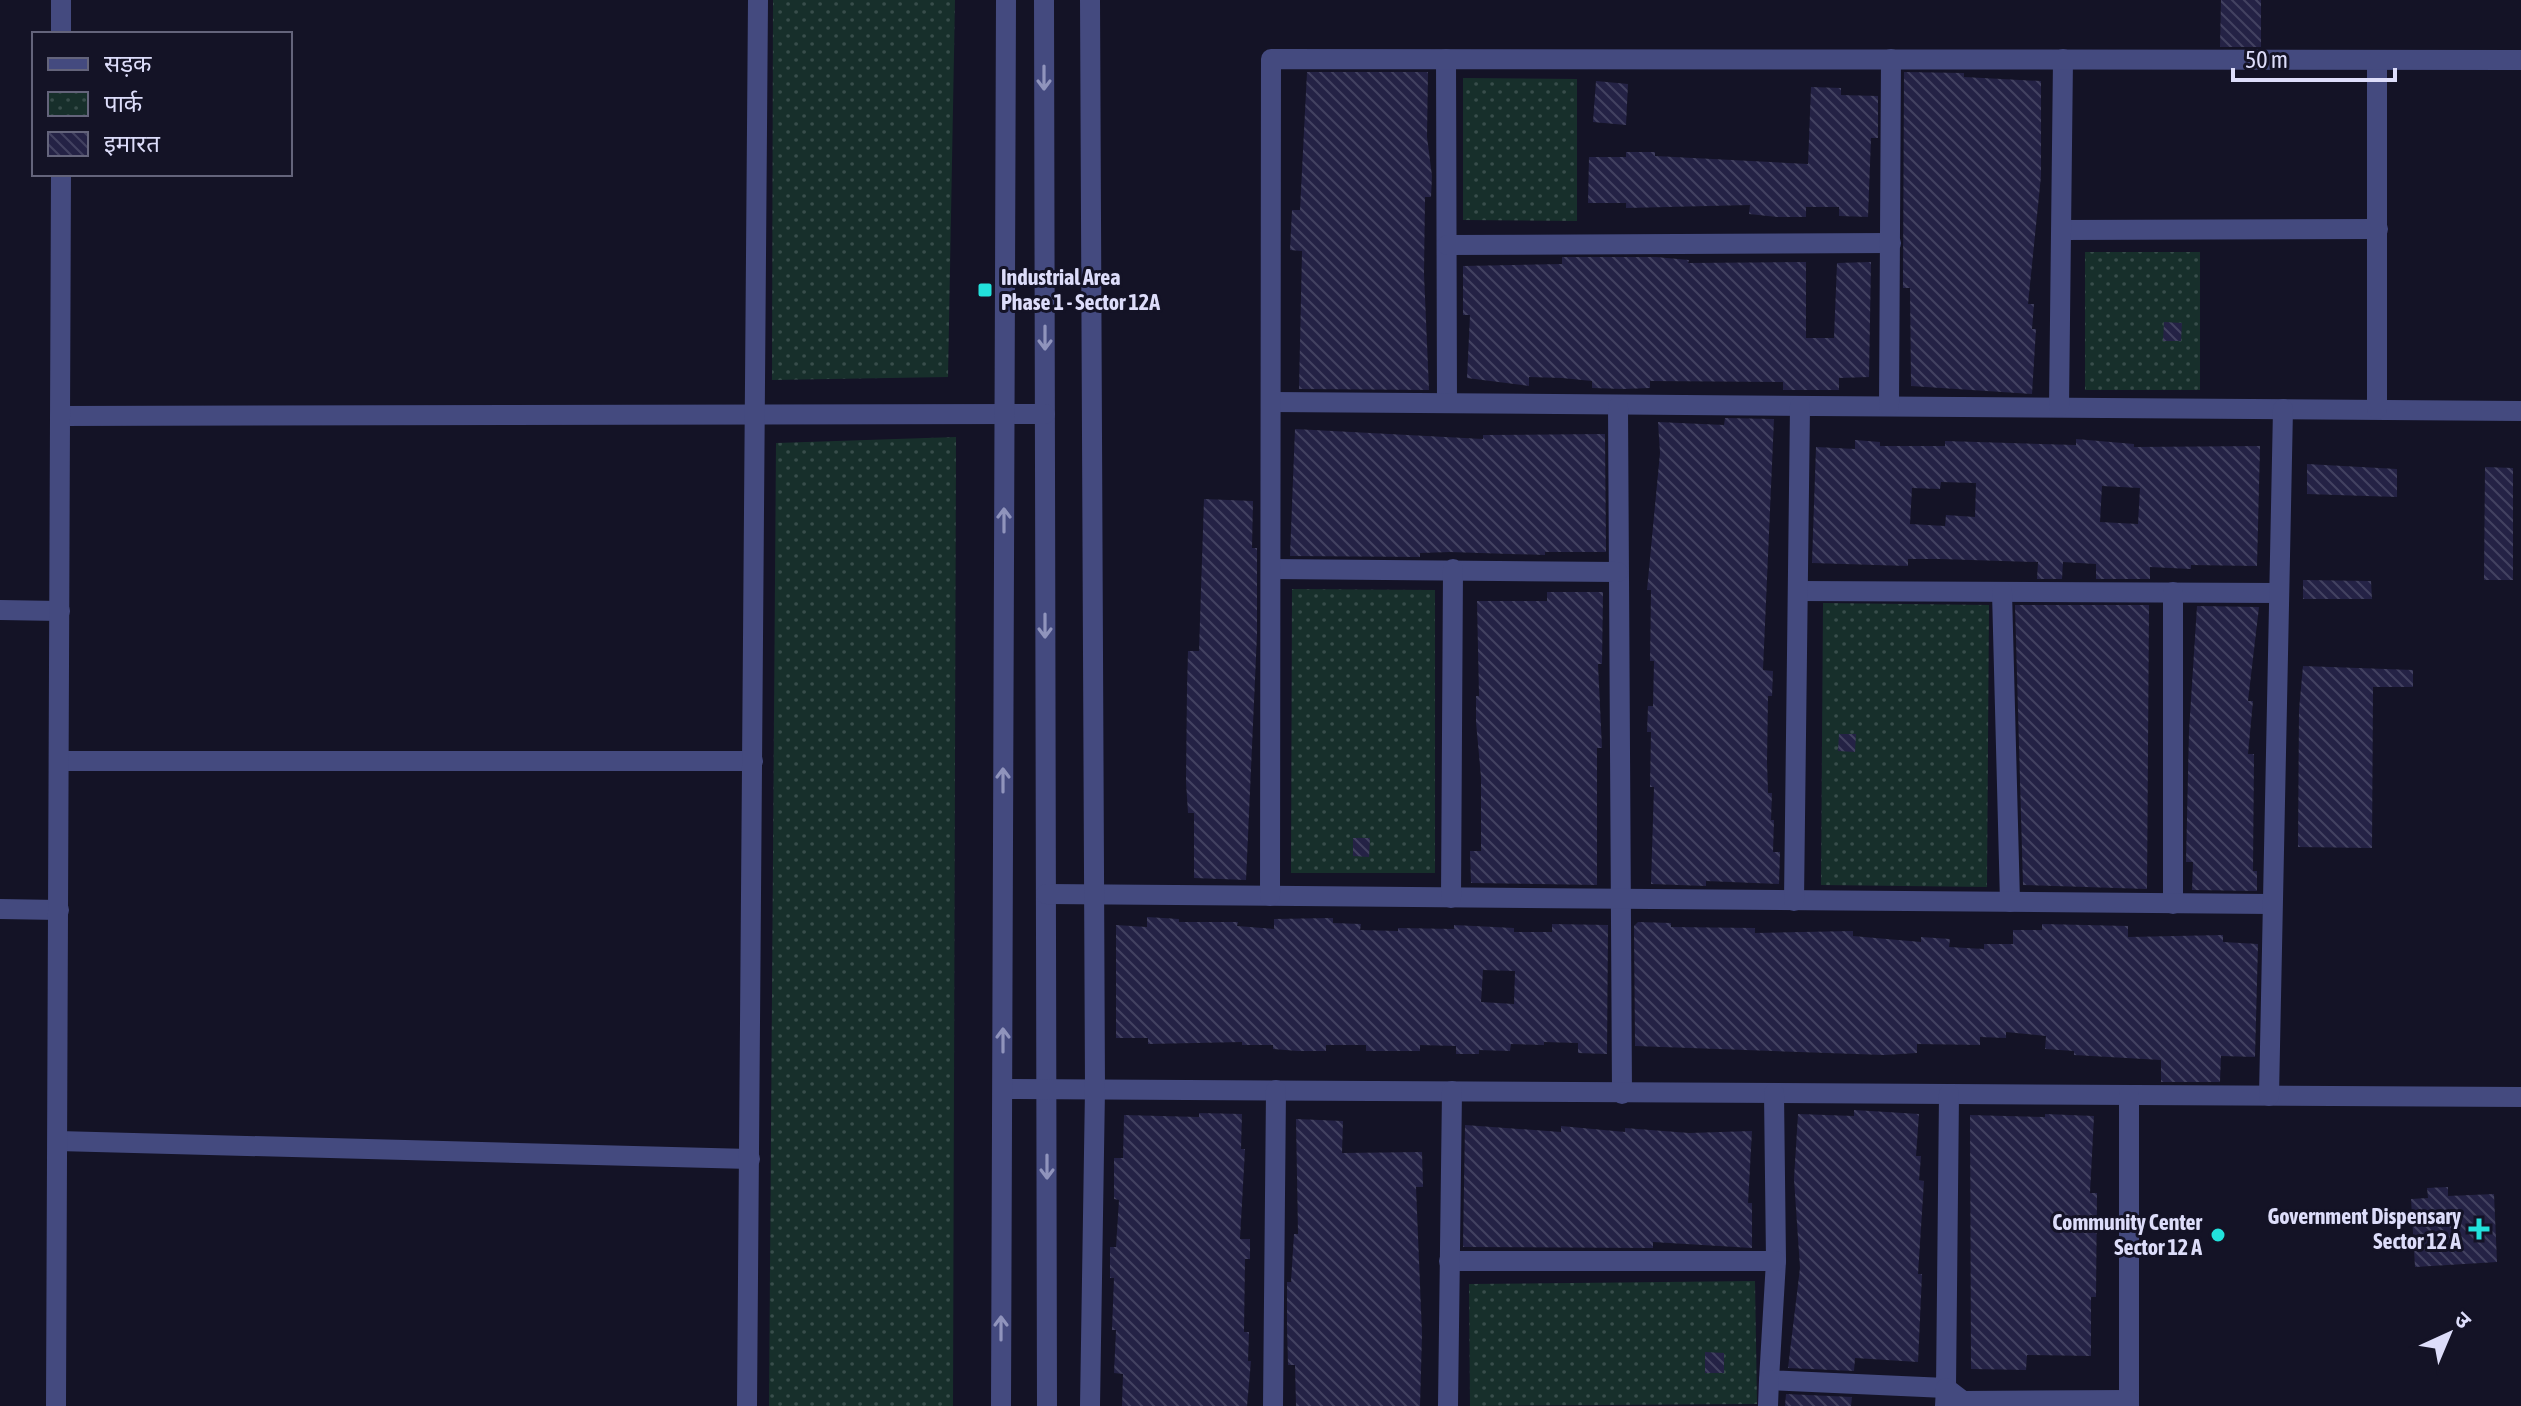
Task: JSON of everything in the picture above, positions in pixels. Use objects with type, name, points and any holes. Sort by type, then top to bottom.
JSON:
[{"type":"street","points":[[61,0],[61,32]]},
{"type":"street","points":[[747,1406],[758,0]]},
{"type":"street","points":[[1001,1406],[1006,0]]},
{"type":"street","points":[[1044,0],[1047,1406]]},
{"type":"street","points":[[1090,0],[1095,1089],[1090,1406]]},
{"type":"street","points":[[1270,896],[1271,59],[2521,60]]},
{"type":"street","points":[[1446,59],[1447,403]]},
{"type":"street","points":[[1889,406],[1891,59]]},
{"type":"street","points":[[2059,407],[2063,59]]},
{"type":"street","points":[[2377,60],[2377,409]]},
{"type":"street","points":[[56,1406],[61,176]]},
{"type":"street","points":[[2062,230],[2378,229]]},
{"type":"street","points":[[1447,245],[1891,243]]},
{"type":"street","points":[[1272,402],[1618,407],[2521,411]]},
{"type":"street","points":[[1794,901],[1800,406]]},
{"type":"street","points":[[1618,407],[1622,1094]]},
{"type":"street","points":[[2269,1096],[2283,409]]},
{"type":"street","points":[[60,416],[1045,414]]},
{"type":"street","points":[[1271,569],[1618,572]]},
{"type":"street","points":[[1451,898],[1453,569]]},
{"type":"street","points":[[1798,591],[2279,593]]},
{"type":"street","points":[[2002,592],[2010,902]]},
{"type":"street","points":[[2173,592],[2173,904]]},
{"type":"street","points":[[0,610],[60,611]]},
{"type":"street","points":[[59,761],[753,761]]},
{"type":"street","points":[[1046,894],[2271,904]]},
{"type":"street","points":[[0,909],[59,910]]},
{"type":"street","points":[[1003,1089],[2521,1097]]},
{"type":"street","points":[[1273,1406],[1276,1090]]},
{"type":"street","points":[[1448,1406],[1452,1091]]},
{"type":"street","points":[[1768,1406],[1776,1261],[1774,1093]]},
{"type":"street","points":[[1946,1397],[1949,1094]]},
{"type":"street","points":[[1769,1380],[1963,1401],[2129,1403],[2129,1095]]},
{"type":"street","points":[[58,1141],[750,1159]]},
{"type":"street","points":[[1449,1261],[1776,1261]]},
{"type":"green space","points":[[773,0],[955,0],[948,377],[772,380]]},
{"type":"green space","points":[[1463,78],[1577,79],[1577,221],[1463,220]]},
{"type":"green space","points":[[2085,252],[2200,252],[2200,390],[2085,390]]},
{"type":"green space","points":[[956,437],[953,1406],[769,1406],[776,443]]},
{"type":"green space","points":[[1292,589],[1435,590],[1435,873],[1291,873]]},
{"type":"green space","points":[[1823,603],[1989,605],[1987,887],[1821,885]]},
{"type":"green space","points":[[1755,1281],[1757,1404],[1470,1406],[1469,1284]]},
{"type":"building","points":[[2221,0],[2261,0],[2261,47],[2220,47]]},
{"type":"building","points":[[1307,72],[1428,72],[1427,137],[1432,176],[1431,197],[1425,197],[1424,274],[1429,390],[1299,389],[1302,251],[1290,250],[1292,210],[1300,210]]},
{"type":"building","points":[[1904,72],[1964,73],[1964,77],[2041,81],[2041,176],[2028,304],[2034,304],[2032,329],[2036,329],[2032,394],[1911,386],[1910,288],[1903,288]]},
{"type":"building","points":[[1596,81],[1628,84],[1626,125],[1593,122]]},
{"type":"building","points":[[1811,87],[1841,88],[1841,95],[1878,96],[1878,138],[1871,138],[1868,217],[1839,216],[1839,207],[1806,207],[1806,217],[1777,217],[1749,214],[1750,205],[1626,208],[1626,203],[1588,203],[1589,157],[1626,157],[1626,152],[1655,152],[1655,156],[1808,164]]},
{"type":"building","points":[[1562,257],[1656,257],[1689,260],[1688,263],[1806,262],[1806,338],[1834,338],[1837,263],[1871,262],[1869,377],[1839,378],[1839,390],[1783,390],[1783,382],[1650,381],[1650,388],[1623,389],[1592,388],[1592,381],[1562,378],[1529,377],[1529,386],[1467,378],[1470,315],[1463,315],[1463,266],[1562,264]]},
{"type":"building","points":[[2164,322],[2182,323],[2181,341],[2163,341]]},
{"type":"building","points":[[1725,418],[1774,419],[1763,670],[1773,671],[1772,696],[1768,696],[1767,762],[1768,793],[1772,793],[1771,820],[1774,820],[1773,852],[1780,852],[1779,884],[1706,881],[1706,886],[1651,884],[1654,787],[1650,787],[1651,732],[1647,732],[1648,706],[1653,706],[1654,661],[1650,661],[1651,590],[1647,590],[1660,453],[1658,422],[1724,425]]},
{"type":"building","points":[[1295,429],[1483,439],[1483,435],[1605,434],[1606,552],[1545,552],[1545,555],[1450,552],[1420,553],[1420,557],[1290,556]]},
{"type":"building","points":[[2076,439],[2134,444],[2134,447],[2260,446],[2257,566],[2150,567],[2150,579],[2096,579],[2096,564],[2063,562],[2062,579],[2037,579],[2038,562],[1908,559],[1908,566],[1812,563],[1816,447],[1855,449],[1855,440],[1880,442],[1880,446],[1945,446],[1945,441],[2076,445]],"holes":[[[1941,482],[1976,483],[1975,517],[1946,515],[1945,526],[1910,524],[1912,488],[1940,489]],[[2102,486],[2140,488],[2138,524],[2100,522]]]},
{"type":"building","points":[[2307,464],[2397,469],[2397,497],[2307,494]]},
{"type":"building","points":[[2485,467],[2513,468],[2513,580],[2484,580]]},
{"type":"building","points":[[1204,499],[1253,501],[1252,548],[1257,548],[1257,635],[1246,880],[1194,878],[1194,813],[1188,813],[1186,782],[1187,688],[1188,651],[1199,651]]},
{"type":"building","points":[[2303,580],[2371,581],[2372,599],[2303,599]]},
{"type":"building","points":[[1547,592],[1603,592],[1602,664],[1598,664],[1602,748],[1597,748],[1597,885],[1471,883],[1470,851],[1481,851],[1481,777],[1476,722],[1476,696],[1479,696],[1477,601],[1547,601]]},
{"type":"building","points":[[2015,605],[2149,605],[2147,889],[2023,885]]},
{"type":"building","points":[[2197,606],[2259,607],[2248,701],[2253,701],[2248,754],[2254,754],[2253,871],[2257,871],[2257,891],[2192,890],[2193,862],[2186,862],[2189,731]]},
{"type":"building","points":[[2303,666],[2413,670],[2413,687],[2373,687],[2372,848],[2298,847],[2299,710]]},
{"type":"building","points":[[1839,734],[1856,734],[1855,752],[1838,751]]},
{"type":"building","points":[[1353,838],[1370,838],[1369,857],[1353,856]]},
{"type":"building","points":[[1147,917],[1179,919],[1179,922],[1238,922],[1237,926],[1274,929],[1274,919],[1333,918],[1333,923],[1361,924],[1360,930],[1398,931],[1398,928],[1454,929],[1454,925],[1514,928],[1514,932],[1552,932],[1552,924],[1608,925],[1607,1054],[1578,1053],[1578,1043],[1511,1044],[1510,1051],[1479,1050],[1479,1054],[1456,1054],[1456,1046],[1420,1045],[1420,1051],[1366,1051],[1366,1045],[1326,1045],[1326,1051],[1298,1051],[1273,1049],[1273,1045],[1242,1045],[1242,1042],[1148,1044],[1148,1038],[1116,1038],[1116,925],[1147,927]],"holes":[[[1483,970],[1515,971],[1514,1004],[1481,1002]]]},
{"type":"building","points":[[1638,922],[1671,923],[1671,927],[1755,928],[1755,933],[1853,931],[1853,936],[1921,942],[1921,937],[1950,939],[1949,947],[1984,949],[1984,944],[2013,944],[2013,930],[2042,930],[2042,924],[2128,926],[2128,937],[2223,935],[2223,942],[2258,944],[2255,1057],[2221,1056],[2220,1082],[2161,1082],[2161,1060],[2074,1055],[2074,1051],[2045,1049],[2046,1036],[2006,1032],[2006,1038],[1980,1037],[1980,1045],[1917,1044],[1917,1053],[1884,1055],[1635,1046],[1634,926]]},
{"type":"building","points":[[1854,1110],[1919,1114],[1916,1156],[1921,1156],[1919,1180],[1924,1181],[1918,1274],[1922,1274],[1918,1362],[1855,1358],[1854,1371],[1788,1368],[1800,1268],[1794,1179],[1798,1114],[1854,1116]]},
{"type":"building","points":[[1199,1113],[1242,1114],[1241,1149],[1245,1149],[1240,1239],[1250,1239],[1250,1259],[1245,1259],[1244,1332],[1249,1332],[1248,1361],[1251,1361],[1247,1406],[1122,1406],[1123,1374],[1114,1373],[1116,1330],[1112,1330],[1114,1278],[1110,1278],[1110,1247],[1116,1247],[1119,1200],[1114,1199],[1114,1158],[1123,1158],[1124,1115],[1199,1117]]},
{"type":"building","points":[[2045,1114],[2094,1116],[2090,1193],[2097,1193],[2096,1297],[2091,1297],[2091,1356],[2027,1355],[2026,1370],[1971,1369],[1970,1115],[2045,1117]]},
{"type":"building","points":[[1296,1119],[1343,1121],[1342,1153],[1422,1152],[1423,1187],[1416,1187],[1422,1334],[1420,1406],[1296,1406],[1295,1365],[1288,1365],[1287,1282],[1291,1282],[1294,1234],[1298,1234]]},
{"type":"building","points":[[1465,1125],[1561,1132],[1561,1126],[1625,1132],[1625,1128],[1689,1133],[1752,1131],[1748,1203],[1752,1203],[1752,1248],[1653,1242],[1653,1248],[1463,1247]]},
{"type":"building","points":[[2448,1187],[2448,1196],[2494,1194],[2497,1262],[2415,1267],[2411,1199],[2428,1198],[2427,1188]]},
{"type":"building","points":[[1705,1352],[1724,1353],[1724,1373],[1705,1373]]},
{"type":"building","points":[[1786,1394],[1852,1397],[1851,1406],[1785,1406]]},
{"type":"place","name":"Industrial Area Phase 1 - Sector 12A","points":[[985,290]]},
{"type":"place","name":"Government Dispensary Sector 12 A","points":[[2479,1229]]},
{"type":"place","name":"Community Center Sector 12 A","points":[[2218,1235]]}]
